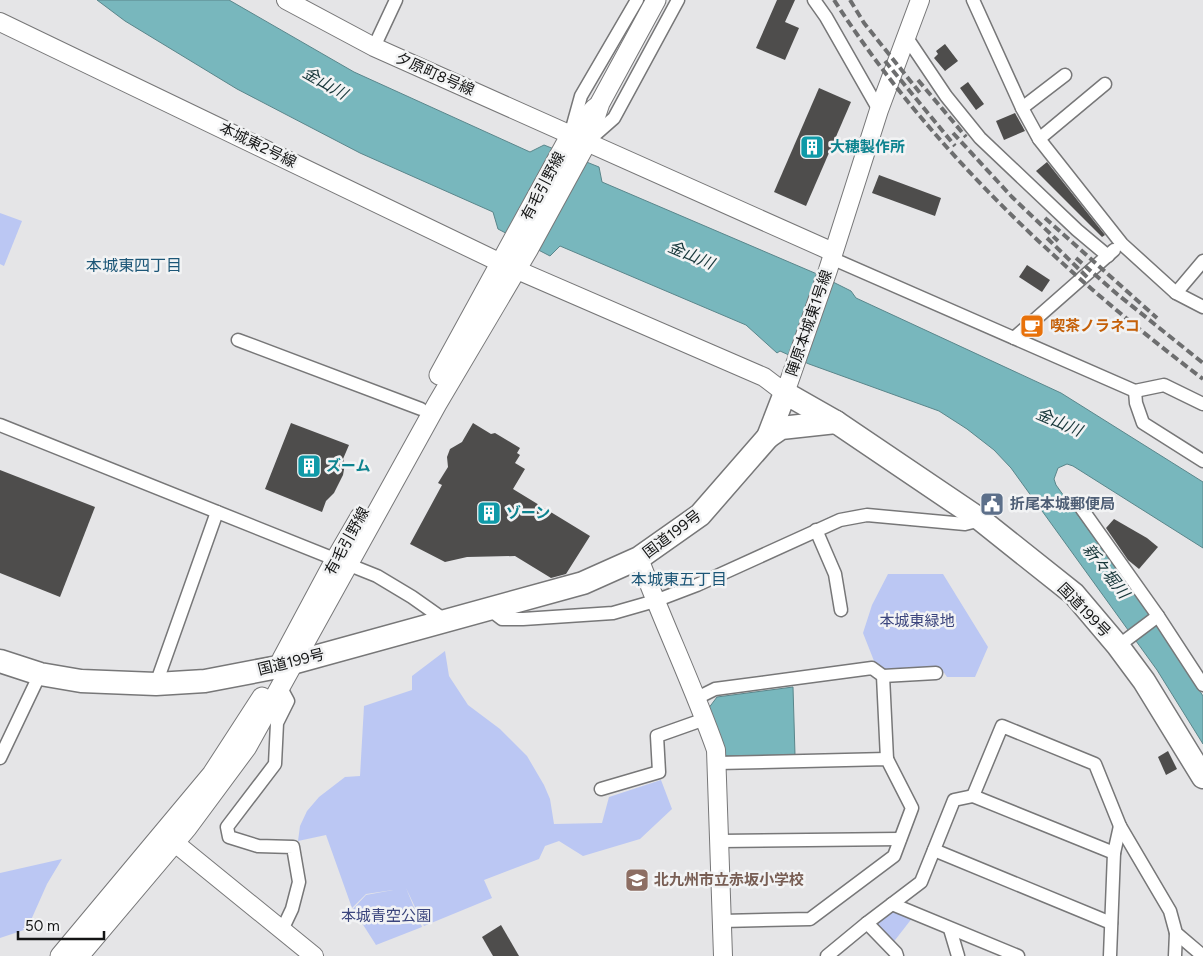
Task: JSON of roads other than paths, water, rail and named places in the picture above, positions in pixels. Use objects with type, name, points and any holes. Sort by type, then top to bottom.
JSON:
[{"type":"highway","name":"国道199号","points":[[0,661],[40,674],[81,681],[156,684],[205,681],[285,672],[489,609],[583,583],[639,558],[700,515],[768,437],[785,393],[836,422],[981,520],[1074,594],[1124,641],[1144,681],[1203,777]]},
{"type":"highway","points":[[768,437],[781,428],[836,422]]},
{"type":"main road","name":"有毛引野線","points":[[79,956],[169,838],[260,701],[285,672],[421,409],[520,246],[656,0]]},
{"type":"main road","name":"有毛引野線","points":[[342,562],[414,445],[508,266]]},
{"type":"main road","name":"有毛引野線","points":[[60,956],[169,838]]},
{"type":"street","name":"夕原町8号線","points":[[286,0],[374,46],[576,143],[831,260]]},
{"type":"street","points":[[374,46],[396,0]]},
{"type":"street","points":[[576,143],[581,96],[636,0]]},
{"type":"street","points":[[576,143],[614,118],[678,0]]},
{"type":"street","points":[[814,0],[826,16],[879,110]]},
{"type":"street","points":[[973,0],[1022,108],[1039,139],[1122,244],[1176,293],[1202,305]]},
{"type":"street","name":"陣原本城東1号線","points":[[508,266],[764,377],[785,393],[831,260],[879,110],[907,38],[914,4]]},
{"type":"street","name":"本城東2号線","points":[[0,22],[508,266]]},
{"type":"street","points":[[907,38],[946,96],[980,138],[1077,230],[1108,256]]},
{"type":"street","points":[[1022,108],[1065,75]]},
{"type":"street","points":[[1039,139],[1106,84]]},
{"type":"street","points":[[1014,338],[1122,244]]},
{"type":"street","points":[[831,260],[1135,392],[1164,385],[1203,404]]},
{"type":"street","points":[[1176,293],[1203,261]]},
{"type":"street","points":[[238,340],[421,409]]},
{"type":"street","points":[[1135,392],[1136,403],[1143,423],[1203,462]]},
{"type":"street","points":[[0,425],[377,576],[412,597],[446,622]]},
{"type":"street","points":[[1082,508],[1158,616],[1203,685]]},
{"type":"street","points":[[156,684],[217,512]]},
{"type":"street","points":[[489,609],[502,618],[523,619],[613,613],[655,601],[697,585],[840,520],[867,515],[965,524],[981,520]]},
{"type":"street","points":[[816,530],[835,574],[841,610]]},
{"type":"street","points":[[639,558],[655,601],[697,698],[716,750],[722,956]]},
{"type":"street","points":[[1124,641],[1158,616]]},
{"type":"street","points":[[697,698],[715,689],[872,668],[884,676],[936,673]]},
{"type":"street","points":[[282,930],[292,909],[299,882],[292,847],[258,846],[228,837],[227,827],[275,764],[277,723],[288,701],[285,672]]},
{"type":"street","points":[[0,758],[40,674]]},
{"type":"street","points":[[722,921],[810,919],[894,856],[912,808],[887,759],[884,676]]},
{"type":"street","points":[[601,789],[659,772],[658,736],[705,719]]},
{"type":"street","points":[[973,796],[1002,726],[1094,764],[1120,826],[1170,911],[1176,933],[1175,956]]},
{"type":"street","points":[[717,763],[887,759]]},
{"type":"street","points":[[827,956],[866,923],[922,882],[954,800],[973,796],[1114,853]]},
{"type":"street","points":[[1110,956],[1114,853],[1120,826]]},
{"type":"street","points":[[169,838],[314,956]]},
{"type":"street","points":[[720,841],[900,839]]},
{"type":"street","points":[[934,850],[1111,924]]},
{"type":"street","points":[[892,904],[1018,956]]},
{"type":"street","points":[[866,923],[897,956]]},
{"type":"street","points":[[950,929],[958,956]]},
{"type":"street","points":[[1176,933],[1203,956]]},
{"type":"water","points":[[97,0],[229,0],[354,72],[530,152],[544,145],[599,167],[602,182],[817,274],[851,291],[856,298],[1061,393],[1203,482],[1203,548],[1073,466],[1067,464],[1058,468],[1054,479],[1056,485],[1158,626],[1203,696],[1203,744],[1157,670],[1011,468],[994,450],[967,429],[939,411],[809,364],[780,351],[777,353],[746,325],[560,246],[550,256],[498,229],[493,212],[360,153],[237,89],[125,21]]},
{"type":"water","points":[[793,687],[795,755],[723,756],[708,709],[717,697]]},
{"type":"railway","points":[[834,0],[872,55],[912,107],[1002,205],[1099,296],[1203,379]]},
{"type":"railway","points":[[850,0],[864,23],[920,93]]},
{"type":"railway","points":[[885,61],[955,146]]},
{"type":"railway","points":[[918,80],[966,137]]},
{"type":"railway","points":[[953,133],[1012,197],[1058,241]]},
{"type":"railway","points":[[1045,218],[1157,318]]},
{"type":"railway","points":[[1047,238],[1088,278]]},
{"type":"railway","points":[[1076,258],[1117,294],[1203,363]]},
{"type":"place","name":"大穂製作所","points":[[812,147]]},
{"type":"place","name":"喫茶ノラネコ","points":[[1032,326]]},
{"type":"place","name":"ズーム","points":[[309,466]]},
{"type":"place","name":"折尾本城郵便局","points":[[992,504]]},
{"type":"place","name":"ゾーン","points":[[489,513]]},
{"type":"place","name":"北九州市立赤坂小学校","points":[[637,880]]},
{"type":"district","name":"本城東四丁目","points":[[134,265]]},
{"type":"district","name":"本城東五丁目","points":[[679,579]]},
{"type":"water label","name":"金山川","points":[[325,83]]},
{"type":"water label","name":"金山川","points":[[691,255]]},
{"type":"water label","name":"金山川","points":[[1059,422]]},
{"type":"water label","name":"新々堀川","points":[[1106,571]]},
{"type":"park label","name":"本城東緑地","points":[[917,621]]},
{"type":"park label","name":"本城青空公園","points":[[386,916]]}]
